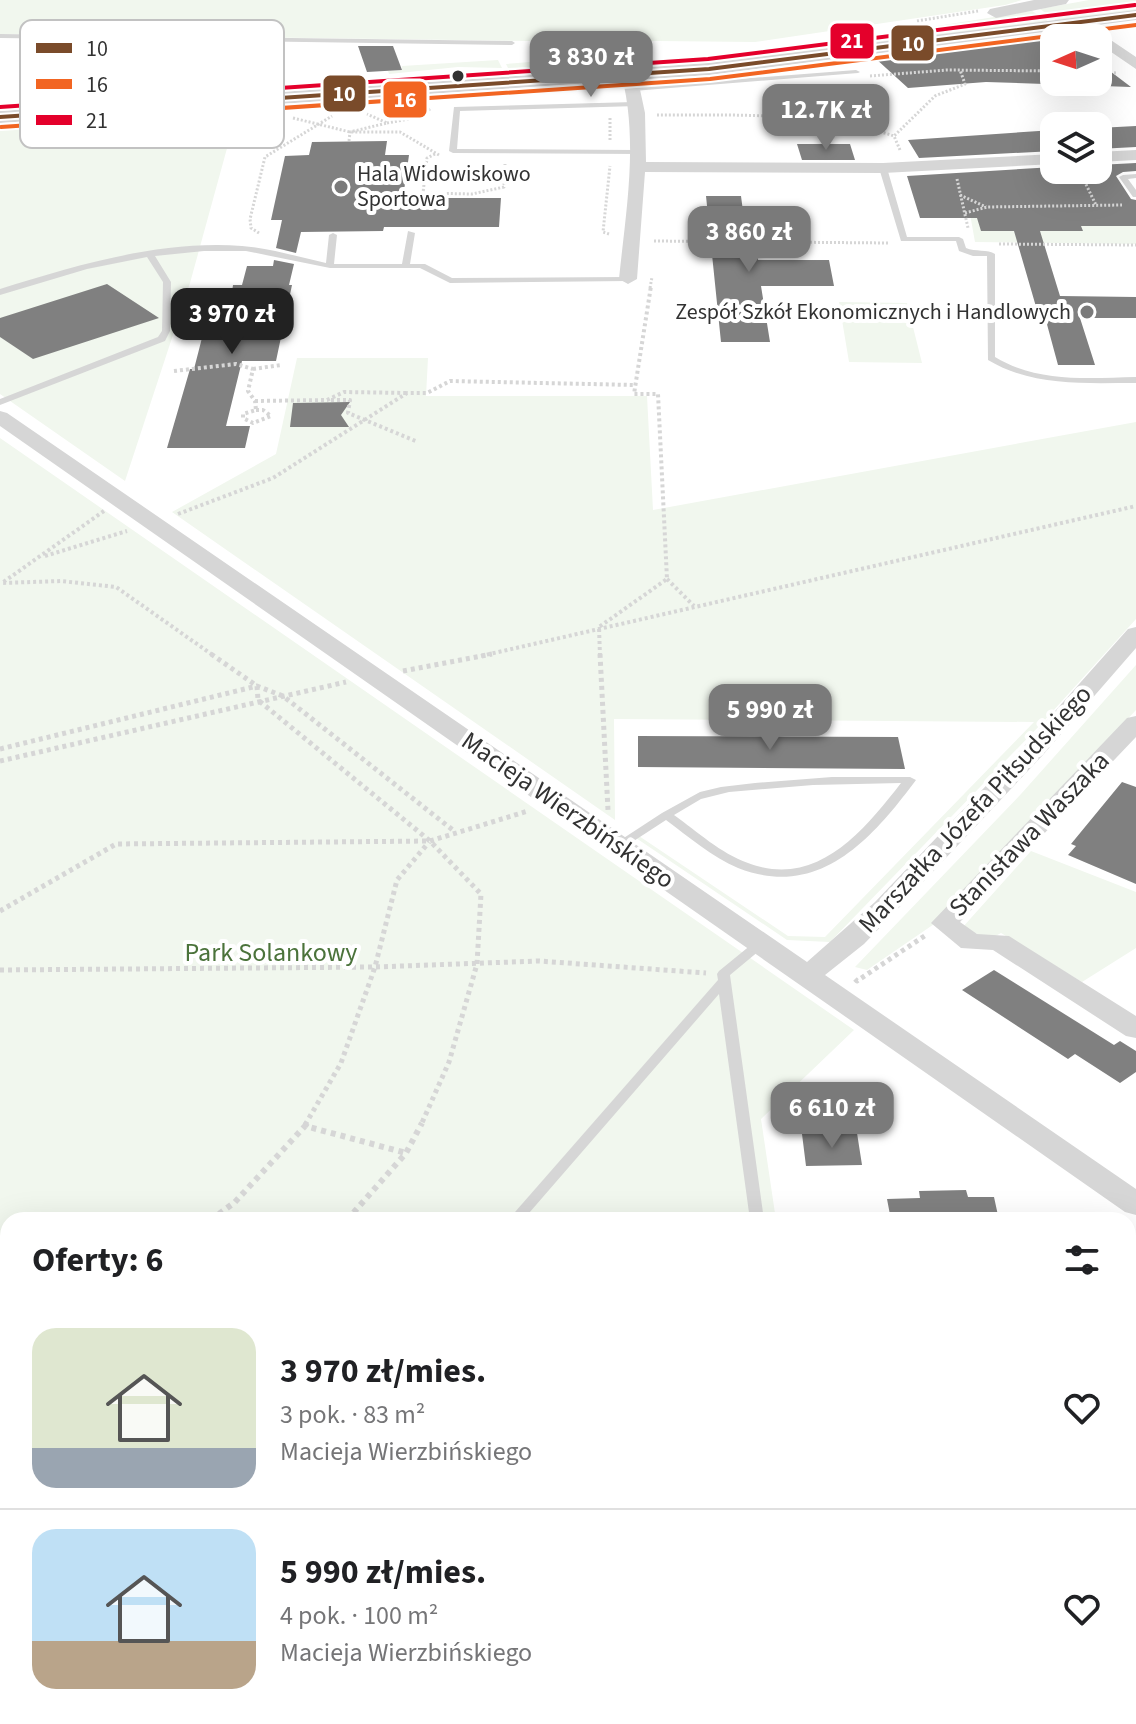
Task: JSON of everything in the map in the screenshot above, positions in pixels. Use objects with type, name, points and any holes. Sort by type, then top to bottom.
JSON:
[{"type":"street","points":[[284,92],[631,83],[1060,0]]},
{"type":"street","points":[[284,102],[631,83],[1136,15]]},
{"type":"street","points":[[1078,22],[1136,64]]},
{"type":"street","points":[[628,279],[638,160],[631,83]]},
{"type":"street","points":[[0,109],[20,108]]},
{"type":"street","points":[[0,117],[20,116]]},
{"type":"street","points":[[1112,156],[1136,155]]},
{"type":"street","points":[[638,160],[883,168],[1040,160]]},
{"type":"street","name":"Macieja Wierzbińskiego","points":[[0,417],[385,674],[619,845],[1136,1204]]},
{"type":"street","name":"Marszałka Józefa Piłsudskiego","points":[[807,975],[831,959],[911,879],[1056,726],[1136,634]]},
{"type":"street","name":"Stanisława Waszaka","points":[[1136,723],[944,923],[971,942],[999,942],[1136,1029]]},
{"type":"lane","points":[[0,36],[20,36]]},
{"type":"lane","points":[[284,40],[512,43]]},
{"type":"lane","points":[[638,160],[453,151],[457,109],[529,105],[631,83],[856,72]]},
{"type":"lane","points":[[883,168],[904,239],[959,239],[962,249],[973,254],[991,254],[991,358],[1004,368],[1043,376],[1136,380]]},
{"type":"lane","points":[[1136,176],[1123,177],[1136,195]]},
{"type":"lane","points":[[406,266],[411,233]]},
{"type":"lane","points":[[330,266],[333,235]]},
{"type":"lane","points":[[0,292],[73,270],[150,255],[235,248],[330,266],[422,266],[450,281],[628,279]]},
{"type":"lane","points":[[0,402],[162,339],[166,331],[167,282],[150,255]]},
{"type":"lane","points":[[619,845],[666,815],[697,796],[715,791],[813,779],[910,780],[885,812],[840,856],[815,871],[799,875],[747,868],[666,815]]},
{"type":"lane","points":[[522,1212],[723,977],[761,943]]},
{"type":"lane","points":[[723,977],[756,1212]]},
{"type":"path","points":[[894,136],[935,96],[965,84],[960,70],[1040,71]]},
{"type":"path","points":[[349,141],[350,132],[387,123],[371,114],[363,114]]},
{"type":"path","points":[[653,115],[722,115],[866,127],[894,136],[904,158]]},
{"type":"path","points":[[284,147],[314,123]]},
{"type":"path","points":[[271,234],[251,228],[250,219],[265,157],[282,148]]},
{"type":"path","points":[[436,154],[427,158],[423,193],[472,194],[504,187],[505,157]]},
{"type":"path","points":[[609,243],[609,233],[603,232],[610,158]]},
{"type":"path","points":[[955,171],[968,229]]},
{"type":"path","points":[[1086,184],[1096,205]]},
{"type":"path","points":[[960,195],[987,207]]},
{"type":"path","points":[[965,213],[987,207],[1123,205]]},
{"type":"path","points":[[654,241],[654,252]]},
{"type":"path","points":[[652,274],[634,394],[658,394],[667,579],[694,606]]},
{"type":"path","points":[[174,371],[236,364],[253,369],[281,365]]},
{"type":"path","points":[[253,369],[248,391],[255,401],[256,410]]},
{"type":"path","points":[[327,400],[344,392],[427,393],[450,381],[635,385]]},
{"type":"path","points":[[169,517],[273,478],[407,393]]},
{"type":"path","points":[[255,401],[350,400],[348,413],[418,442]]},
{"type":"path","points":[[256,410],[263,410],[271,416],[253,423],[243,418],[248,411],[256,410]]},
{"type":"path","points":[[1,583],[108,509],[126,503]]},
{"type":"path","points":[[0,761],[258,700],[599,631],[1136,506]]},
{"type":"path","points":[[40,557],[102,541],[136,528]]},
{"type":"path","points":[[609,821],[599,627],[667,579]]},
{"type":"path","points":[[1,583],[61,581],[116,587],[257,686],[283,696],[455,831]]},
{"type":"path","points":[[257,686],[258,700],[430,841],[481,894],[477,964],[449,1062],[429,1110],[406,1153],[354,1212]]},
{"type":"path","points":[[0,749],[257,686]]},
{"type":"path","points":[[0,911],[116,844],[430,841],[538,808]]},
{"type":"path","points":[[222,1212],[235,1202],[305,1126],[341,1063],[375,967],[397,880],[430,841]]},
{"type":"path","points":[[852,975],[857,981],[944,923]]},
{"type":"path","points":[[0,970],[375,967],[539,961],[723,977]]},
{"type":"path","points":[[305,1126],[406,1153]]},
{"type":"green space","points":[[0,0],[1022,0],[755,42],[559,40],[557,66],[508,68],[506,64],[542,61],[531,41],[284,38],[284,20],[20,20],[20,34],[0,34]]},
{"type":"green space","points":[[1089,0],[1136,0],[1136,12],[1057,21],[1040,9]]},
{"type":"green space","points":[[1032,11],[1049,22],[749,62],[648,67],[842,41]]},
{"type":"green space","points":[[498,60],[502,68],[458,67],[389,74],[388,71],[402,70],[402,66]]},
{"type":"green space","points":[[20,126],[20,148],[227,148],[190,283],[125,481],[0,394],[0,127]]},
{"type":"green space","points":[[1136,210],[1136,244],[975,242],[970,214]]},
{"type":"green space","points":[[839,302],[907,303],[922,363],[849,362]]},
{"type":"green space","points":[[297,358],[428,358],[426,396],[647,396],[653,510],[1136,422],[1136,619],[1043,722],[830,942],[787,940],[636,838],[639,836],[788,936],[825,937],[1034,722],[614,719],[615,820],[172,512],[276,454]]},
{"type":"green space","name":"Park Solankowy","points":[[0,438],[854,1030],[761,1119],[775,1212],[0,1212]]},
{"type":"green space","points":[[1136,665],[1136,710],[940,920],[867,970],[855,967],[1021,794]]},
{"type":"green space","points":[[1031,851],[1136,892],[1136,948],[1082,982],[1001,933],[990,939],[962,928]]},
{"type":"building","points":[[1040,38],[1040,84],[986,82],[908,88],[875,58]]},
{"type":"building","points":[[358,46],[393,46],[402,70],[367,72]]},
{"type":"building","points":[[1112,73],[1131,87],[1112,86]]},
{"type":"building","points":[[1136,126],[1136,147],[1112,148],[1112,127]]},
{"type":"building","points":[[1040,131],[1040,152],[919,158],[908,140]]},
{"type":"building","name":"Hala Widowiskowo Sportowa","points":[[387,141],[385,155],[409,155],[403,198],[501,198],[499,227],[384,227],[383,231],[301,232],[296,253],[276,248],[282,220],[271,220],[285,156],[309,155],[312,142]]},
{"type":"building","points":[[797,144],[850,144],[855,160],[802,160]]},
{"type":"building","points":[[1136,163],[1136,171],[1116,176],[1131,199],[1136,200],[1136,226],[1081,226],[1083,231],[1040,231],[1060,296],[1136,297],[1136,318],[1080,318],[1095,365],[1058,365],[1045,317],[1039,317],[1014,231],[981,231],[977,218],[920,218],[907,176],[1040,168],[1040,184],[1112,184],[1112,164]]},
{"type":"building","points":[[706,196],[741,196],[749,257],[758,257],[758,260],[829,260],[834,286],[761,286],[770,342],[721,342]]},
{"type":"building","points":[[274,260],[294,264],[276,361],[242,361],[226,426],[250,426],[245,448],[167,448],[190,369],[194,369],[212,299],[224,299],[226,291],[232,292],[233,285],[242,285],[247,266],[273,266]]},
{"type":"building","points":[[107,284],[159,318],[33,359],[0,337],[0,318]]},
{"type":"building","points":[[350,402],[341,415],[349,427],[290,427],[293,403]]},
{"type":"building","points":[[638,736],[898,737],[905,769],[638,767]]},
{"type":"building","points":[[1122,782],[1136,787],[1136,884],[1068,855],[1076,846],[1071,844]]},
{"type":"building","points":[[994,970],[1114,1045],[1120,1041],[1136,1051],[1136,1072],[1120,1083],[1075,1054],[1068,1059],[962,990]]},
{"type":"building","points":[[857,1133],[862,1165],[806,1166],[802,1134]]},
{"type":"building","points":[[966,1190],[968,1197],[994,1197],[997,1212],[889,1212],[887,1199],[920,1198],[919,1191]]},
{"type":"transit line","name":"21","points":[[284,88],[708,59],[1135,5]]},
{"type":"transit line","name":"10","points":[[284,98],[709,69],[1136,15]]},
{"type":"transit line","name":"16","points":[[284,108],[710,79],[1136,25]]},
{"type":"transit line","name":"21","points":[[0,107],[20,106]]},
{"type":"transit line","name":"10","points":[[0,117],[20,116]]},
{"type":"transit line","name":"16","points":[[1,127],[20,126]]},
{"type":"place","name":"Hala Widowiskowo Sportowa","points":[[341,187]]},
{"type":"place","name":"Zespół Szkół Ekonomicznych i Handlowych","points":[[1087,312]]}]
